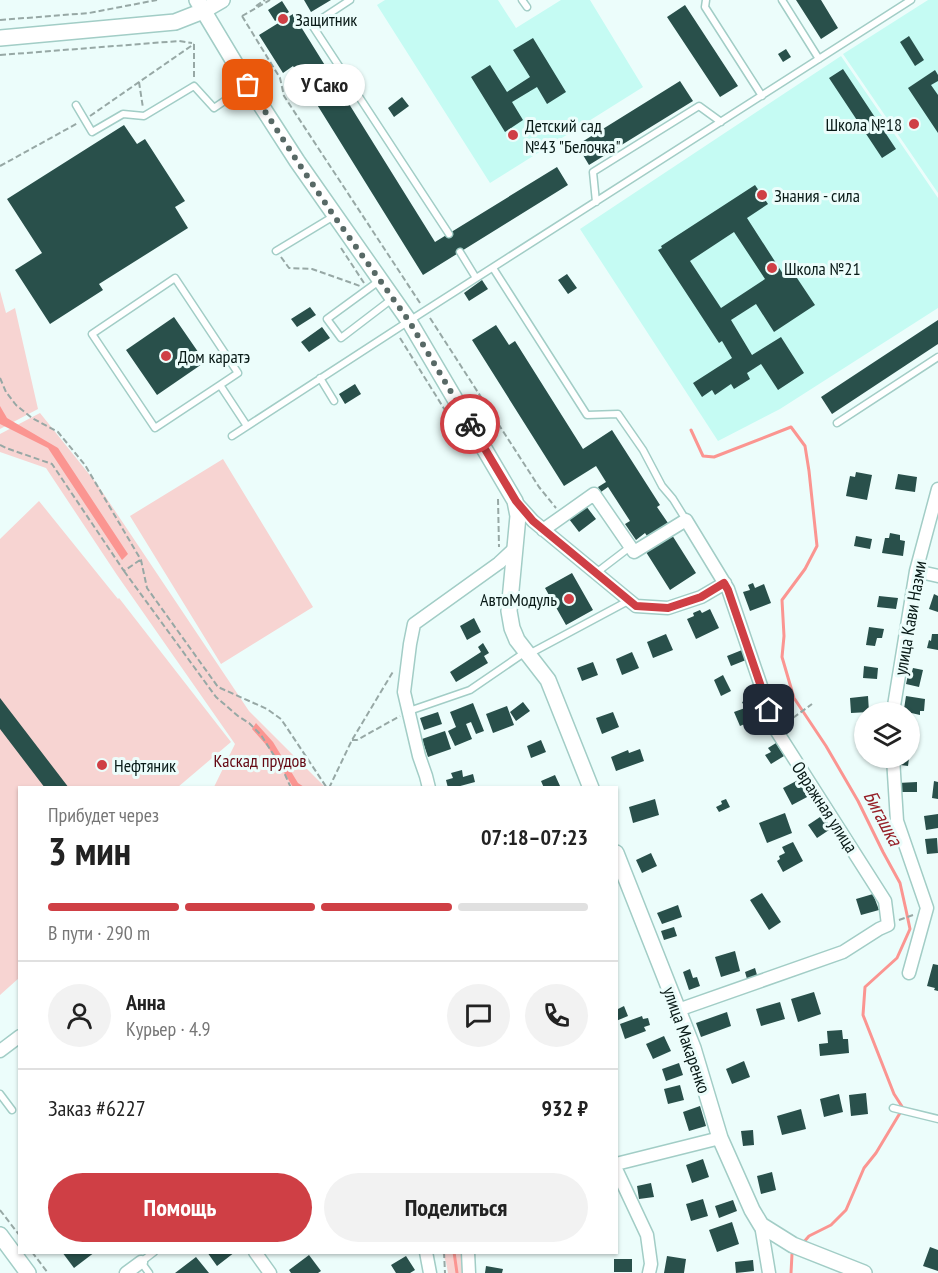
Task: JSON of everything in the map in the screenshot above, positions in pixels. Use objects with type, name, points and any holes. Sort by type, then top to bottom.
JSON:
[{"type":"street","points":[[7,37],[174,22],[200,5],[222,0]]},
{"type":"street","points":[[200,5],[248,85],[334,216],[374,284],[392,299],[409,321],[516,501],[533,521],[636,606],[668,608],[701,597],[724,583]]},
{"type":"street","name":"улица Кави Назми","points":[[895,702],[916,571],[938,489]]},
{"type":"street","points":[[543,530],[594,494],[634,552],[686,520]]},
{"type":"street","points":[[516,501],[518,516],[509,611],[512,628],[517,640],[548,680],[590,786]]},
{"type":"street","name":"Овражная улица","points":[[678,1010],[843,952],[879,928],[888,925],[885,901],[776,730],[728,590],[686,520]]},
{"type":"street","points":[[428,786],[418,756],[404,692],[414,624],[515,548]]},
{"type":"street","points":[[916,571],[938,576]]},
{"type":"street","points":[[893,768],[897,820],[932,910],[909,973]]},
{"type":"street","name":"улица Макаренко","points":[[618,858],[693,1048],[720,1138],[761,1225],[770,1273]]},
{"type":"street","points":[[0,1051],[18,1038]]},
{"type":"street","points":[[618,1164],[720,1138]]},
{"type":"street","points":[[618,1173],[647,1235],[651,1264],[649,1273]]},
{"type":"street","name":"улица Макаренко","points":[[761,1225],[800,1247],[864,1273]]},
{"type":"street","points":[[0,1235],[17,1253],[28,1273]]},
{"type":"street","points":[[256,1254],[270,1273]]},
{"type":"street","points":[[426,1254],[430,1273]]},
{"type":"street","points":[[468,1254],[469,1273]]},
{"type":"street","points":[[126,1273],[141,1262]]},
{"type":"lane","points":[[350,0],[312,25],[449,234]]},
{"type":"lane","points":[[522,0],[527,7]]},
{"type":"lane","points":[[706,0],[705,8],[762,96]]},
{"type":"lane","points":[[782,0],[819,59]]},
{"type":"lane","points":[[232,436],[425,310],[912,0]]},
{"type":"lane","points":[[76,105],[92,132],[123,114],[144,116],[194,86],[214,108],[248,85]]},
{"type":"lane","points":[[596,202],[593,172],[699,106],[721,122]]},
{"type":"lane","points":[[276,251],[334,216]]},
{"type":"lane","points":[[460,252],[476,278]]},
{"type":"lane","name":"Овражная улица","points":[[493,267],[587,415],[618,414],[643,450],[662,486],[686,520]]},
{"type":"lane","points":[[175,278],[238,373],[220,385],[155,428],[92,334],[175,278]]},
{"type":"lane","points":[[374,284],[327,320],[341,338],[392,299]]},
{"type":"lane","points":[[837,423],[938,357]]},
{"type":"lane","points":[[320,378],[334,401]]},
{"type":"lane","points":[[220,385],[247,426]]},
{"type":"lane","points":[[596,573],[630,547]]},
{"type":"lane","points":[[408,711],[470,690],[527,653],[629,600]]},
{"type":"lane","points":[[0,1094],[12,1110]]},
{"type":"lane","points":[[893,1108],[938,1119]]},
{"type":"lane","points":[[149,1273],[141,1262],[151,1254]]},
{"type":"path","points":[[0,20],[89,13],[157,0]]},
{"type":"path","points":[[242,16],[265,0]]},
{"type":"path","points":[[242,16],[270,0]]},
{"type":"path","points":[[242,16],[280,78],[284,96],[539,487],[562,516]]},
{"type":"path","points":[[0,55],[178,41],[194,44]]},
{"type":"path","points":[[0,166],[84,120],[194,44]]},
{"type":"path","points":[[194,44],[194,86]]},
{"type":"path","points":[[139,82],[144,116]]},
{"type":"path","points":[[336,241],[374,284]]},
{"type":"path","points":[[276,251],[288,268],[312,269],[374,284]]},
{"type":"path","points":[[395,330],[450,417]]},
{"type":"path","points":[[0,378],[6,392],[16,405],[32,418],[58,432],[85,465],[141,560],[147,588],[218,687],[267,709],[281,719],[327,786]]},
{"type":"path","points":[[0,445],[52,464],[124,571],[216,697],[261,735],[282,768],[290,786]]},
{"type":"path","points":[[498,495],[499,562]]},
{"type":"path","points":[[124,571],[141,560]]},
{"type":"path","points":[[329,786],[352,740],[398,664]]},
{"type":"path","points":[[796,715],[810,705]]},
{"type":"path","points":[[352,740],[357,740],[408,711]]},
{"type":"path","points":[[897,920],[910,916]]},
{"type":"path","points":[[0,1210],[18,1233]]},
{"type":"path","points":[[34,1254],[48,1273]]},
{"type":"path","points":[[444,1254],[445,1273]]},
{"type":"shaded area","name":"Детский сад №43 \"Белочка\"","points":[[385,0],[498,0],[516,28],[561,0],[590,0],[643,87],[490,183],[377,5]]},
{"type":"shaded area","name":"Школа №18","points":[[928,0],[938,0],[938,193],[843,54]]},
{"type":"shaded area","name":"Школа №21","points":[[841,56],[938,198],[938,308],[780,409],[718,441],[580,229]]},
{"type":"shaded area","points":[[0,406],[7,418],[58,448],[128,554],[122,560],[48,448],[0,424]]},
{"type":"shaded area","points":[[256,723],[273,742],[298,783],[302,786],[292,786],[268,747],[252,729]]},
{"type":"green space","points":[[0,291],[6,313],[15,308],[38,409],[0,429]]},
{"type":"green space","name":"Каскад прудов","points":[[40,413],[97,484],[249,711],[324,786],[214,786],[235,744],[117,575],[46,468],[0,452],[0,434]]},
{"type":"green space","points":[[223,459],[313,607],[221,664],[130,516]]},
{"type":"green space","name":"Нефтяник","points":[[39,501],[119,598],[231,742],[179,786],[18,786],[18,979],[0,995],[0,539]]},
{"type":"green space","points":[[442,1254],[464,1254],[467,1273],[448,1273]]},
{"type":"building","points":[[304,0],[331,0],[311,12]]},
{"type":"building","points":[[796,0],[821,0],[838,28],[821,39]]},
{"type":"building","points":[[282,1],[289,12],[275,21],[268,10]]},
{"type":"building","points":[[685,5],[738,86],[720,97],[667,17]]},
{"type":"building","points":[[293,14],[435,242],[557,167],[568,185],[423,275],[293,66],[283,73],[259,35]]},
{"type":"building","points":[[909,36],[924,60],[915,66],[900,42]]},
{"type":"building","points":[[533,38],[566,92],[547,104],[537,87],[512,102],[523,120],[505,132],[471,77],[490,65],[507,92],[530,77],[513,50]]},
{"type":"building","points":[[786,49],[791,57],[783,62],[778,54]]},
{"type":"building","points":[[843,69],[896,149],[882,158],[829,78]]},
{"type":"building","points":[[935,70],[938,81],[931,85],[938,95],[938,133],[908,88]]},
{"type":"building","points":[[680,81],[693,101],[589,165],[577,145]]},
{"type":"building","points":[[402,97],[409,106],[394,117],[388,108]]},
{"type":"building","points":[[124,125],[137,144],[145,139],[185,201],[175,207],[188,228],[99,284],[103,290],[50,324],[15,270],[42,253],[7,199]]},
{"type":"building","points":[[755,185],[768,204],[747,218],[785,277],[793,272],[815,305],[774,332],[756,304],[731,320],[752,355],[781,337],[804,373],[778,390],[761,364],[747,373],[750,379],[734,389],[731,384],[715,395],[712,390],[702,397],[693,383],[732,358],[722,341],[719,343],[658,250],[662,248],[661,246]],"holes":[[[734,232],[765,279],[721,308],[690,261]]]},
{"type":"building","points":[[567,274],[577,288],[568,294],[558,280]]},
{"type":"building","points":[[482,280],[488,289],[469,301],[464,293]]},
{"type":"building","points":[[310,307],[316,315],[297,327],[291,319]]},
{"type":"building","name":"Дом каратэ","points":[[174,317],[205,362],[157,395],[126,350]]},
{"type":"building","points":[[938,320],[938,344],[832,414],[821,397]]},
{"type":"building","points":[[496,325],[509,345],[515,341],[583,449],[612,430],[660,505],[657,507],[668,523],[647,536],[645,533],[636,540],[625,524],[630,521],[608,487],[601,492],[598,487],[606,482],[596,466],[564,486],[472,340]]},
{"type":"building","points":[[322,327],[330,338],[309,352],[301,342]]},
{"type":"building","points":[[355,384],[361,394],[345,404],[339,394]]},
{"type":"building","points":[[856,472],[872,475],[867,500],[846,496],[850,476],[855,477]]},
{"type":"building","points":[[898,474],[917,477],[915,492],[895,489]]},
{"type":"building","points":[[586,506],[596,519],[579,532],[569,519]]},
{"type":"building","points":[[890,533],[900,535],[900,540],[905,541],[903,556],[882,553],[885,538],[889,538]]},
{"type":"building","points":[[672,535],[696,573],[670,590],[646,552]]},
{"type":"building","points":[[856,536],[872,539],[870,549],[854,546]]},
{"type":"building","name":"АвтоМодуль","points":[[572,573],[593,610],[566,625],[545,588]]},
{"type":"building","points":[[753,583],[755,588],[764,584],[771,603],[750,611],[743,592],[750,590],[748,585]]},
{"type":"building","points":[[934,594],[938,596],[938,612],[929,609]]},
{"type":"building","points":[[879,596],[898,598],[896,609],[877,607]]},
{"type":"building","points":[[710,609],[719,628],[696,639],[687,619],[694,616],[693,613],[700,610],[702,613]]},
{"type":"building","points":[[474,618],[481,632],[467,640],[460,626]]},
{"type":"building","points":[[869,627],[884,629],[882,638],[877,638],[875,646],[866,645]]},
{"type":"building","points":[[666,634],[673,650],[653,658],[647,642]]},
{"type":"building","points":[[932,634],[938,634],[938,650],[927,648]]},
{"type":"building","points":[[483,643],[489,653],[484,656],[488,663],[456,682],[450,672],[481,652],[478,647]]},
{"type":"building","points":[[742,650],[746,660],[731,666],[727,656]]},
{"type":"building","points":[[632,652],[639,668],[622,675],[616,659]]},
{"type":"building","points":[[593,662],[598,675],[582,681],[577,668]]},
{"type":"building","points":[[864,666],[878,668],[877,679],[863,678]]},
{"type":"building","points":[[913,668],[923,670],[919,687],[906,684]]},
{"type":"building","points":[[723,675],[731,691],[721,696],[714,680]]},
{"type":"building","points":[[868,696],[868,702],[854,702],[854,713],[851,713],[850,698]]},
{"type":"building","points":[[906,696],[925,699],[924,711],[920,711],[920,702],[905,702]]},
{"type":"building","points":[[753,697],[761,717],[740,726],[734,712],[745,708],[742,702]]},
{"type":"building","points":[[0,698],[67,786],[43,786],[0,729]]},
{"type":"building","points":[[523,702],[530,711],[516,721],[510,712]]},
{"type":"building","points":[[473,703],[484,731],[476,734],[471,722],[466,724],[472,739],[455,746],[448,731],[456,727],[450,712]]},
{"type":"building","points":[[507,706],[514,725],[493,733],[486,714]]},
{"type":"building","points":[[438,712],[442,724],[424,730],[420,718]]},
{"type":"building","points":[[613,712],[619,727],[602,734],[596,718]]},
{"type":"building","points":[[445,731],[451,749],[428,757],[422,739]]},
{"type":"building","points":[[541,740],[546,752],[531,758],[527,746]]},
{"type":"building","points":[[776,743],[784,756],[771,764],[765,755],[771,752],[768,748]]},
{"type":"building","points":[[640,749],[644,761],[616,771],[611,757],[628,750],[629,753]]},
{"type":"building","points":[[462,770],[463,777],[473,774],[475,782],[460,786],[448,786],[446,780],[453,778],[451,773]]},
{"type":"building","points":[[555,775],[560,786],[543,786],[541,781]]},
{"type":"building","points":[[800,779],[809,796],[792,805],[783,788]]},
{"type":"building","points":[[934,781],[938,782],[938,799],[932,798]]},
{"type":"building","points":[[917,782],[917,792],[898,792],[898,783]]},
{"type":"building","points":[[655,799],[659,815],[633,823],[629,807]]},
{"type":"building","points":[[726,799],[730,807],[719,812],[716,807]]},
{"type":"building","points":[[785,813],[792,833],[767,843],[759,823]]},
{"type":"building","points":[[938,814],[938,828],[926,830],[924,816]]},
{"type":"building","points":[[823,815],[832,828],[817,838],[808,825]]},
{"type":"building","points":[[937,838],[938,853],[927,854],[925,839]]},
{"type":"building","points":[[793,842],[803,861],[783,872],[777,861],[780,859],[779,856],[785,853],[782,847]]},
{"type":"building","points":[[651,853],[657,866],[642,873],[636,860]]},
{"type":"building","points":[[762,893],[781,922],[769,930],[750,900]]},
{"type":"building","points":[[873,894],[879,910],[861,915],[856,899]]},
{"type":"building","points":[[678,905],[682,917],[662,924],[657,913]]},
{"type":"building","points":[[674,927],[677,936],[664,940],[661,931]]},
{"type":"building","points":[[735,951],[740,971],[721,977],[715,957]]},
{"type":"building","points":[[933,964],[938,965],[938,991],[927,986]]},
{"type":"building","points":[[755,968],[757,975],[747,979],[745,972]]},
{"type":"building","points":[[690,969],[693,978],[697,977],[700,986],[689,990],[683,972]]},
{"type":"building","points":[[814,992],[821,1014],[798,1022],[791,999]]},
{"type":"building","points":[[780,1002],[785,1019],[761,1026],[756,1009]]},
{"type":"building","points":[[624,1006],[628,1016],[618,1020],[618,1009]]},
{"type":"building","points":[[727,1012],[731,1026],[701,1037],[696,1023]]},
{"type":"building","points":[[642,1016],[643,1019],[648,1018],[650,1025],[644,1027],[646,1031],[625,1039],[620,1024]]},
{"type":"building","points":[[842,1030],[843,1039],[848,1039],[849,1053],[820,1056],[819,1044],[828,1043],[827,1031]]},
{"type":"building","points":[[664,1036],[671,1051],[653,1059],[646,1044]]},
{"type":"building","points":[[744,1061],[750,1077],[732,1084],[726,1069]]},
{"type":"building","points":[[679,1063],[683,1075],[666,1081],[662,1069]]},
{"type":"building","points":[[680,1085],[684,1100],[668,1104],[664,1089]]},
{"type":"building","points":[[866,1093],[868,1114],[851,1116],[849,1095]]},
{"type":"building","points":[[839,1094],[843,1112],[824,1117],[820,1099]]},
{"type":"building","points":[[700,1106],[706,1126],[689,1131],[683,1112]]},
{"type":"building","points":[[801,1109],[806,1129],[782,1135],[777,1116]]},
{"type":"building","points":[[753,1130],[754,1145],[743,1146],[741,1131]]},
{"type":"building","points":[[703,1159],[709,1177],[692,1183],[686,1165]]},
{"type":"building","points":[[772,1172],[776,1190],[761,1194],[757,1176]]},
{"type":"building","points":[[651,1183],[654,1197],[639,1199],[637,1186]]},
{"type":"building","points":[[703,1199],[708,1216],[691,1221],[686,1204]]},
{"type":"building","points":[[733,1200],[737,1211],[719,1218],[715,1206]]},
{"type":"building","points":[[732,1222],[739,1244],[717,1252],[709,1230]]},
{"type":"building","points":[[930,1247],[938,1250],[938,1271],[923,1266]]},
{"type":"building","points":[[64,1254],[92,1254],[74,1268]]},
{"type":"building","points":[[208,1254],[232,1254],[217,1266]]},
{"type":"building","points":[[309,1255],[321,1271],[291,1273],[289,1270]]},
{"type":"building","points":[[406,1256],[415,1270],[410,1273],[396,1273],[391,1265]]},
{"type":"building","points":[[667,1256],[686,1259],[684,1273],[664,1273]]},
{"type":"building","points":[[196,1257],[209,1273],[175,1273]]},
{"type":"building","points":[[614,1259],[632,1259],[632,1272],[614,1272]]},
{"type":"building","points":[[753,1260],[754,1271],[736,1273],[735,1262]]},
{"type":"building","points":[[486,1266],[503,1269],[502,1273],[485,1273]]},
{"type":"waterway","name":"Бигашка","points":[[691,430],[703,456],[714,457],[791,427],[805,446],[817,546],[805,569],[782,600],[784,636],[782,657],[794,698],[826,746],[858,801],[900,883],[910,929],[897,958],[865,987],[863,1015],[894,1094],[903,1108],[876,1153],[864,1168],[846,1210],[831,1225],[809,1236],[803,1243]]},
{"type":"waterway","name":"Бигашка","points":[[791,1273],[794,1252]]},
{"type":"waterway","points":[[454,1254],[457,1273]]},
{"type":"way so far","points":[[248,85],[334,216],[409,321],[470,424]]},
{"type":"place","name":"Защитник","points":[[283,19]]},
{"type":"place","name":"У Сако","points":[[248,85]]},
{"type":"place","name":"Школа №18","points":[[914,124]]},
{"type":"place","name":"Детский сад №43 \"Белочка\"","points":[[513,135]]},
{"type":"place","name":"Знания - сила","points":[[762,195]]},
{"type":"place","name":"Школа №21","points":[[772,268]]},
{"type":"place","name":"Дом каратэ","points":[[166,356]]},
{"type":"place","name":"АвтоМодуль","points":[[569,599]]},
{"type":"place","name":"Нефтяник","points":[[102,765]]},
{"type":"route","points":[[470,424],[516,501],[533,521],[636,606],[668,608],[701,597],[724,583],[769,710]]}]
